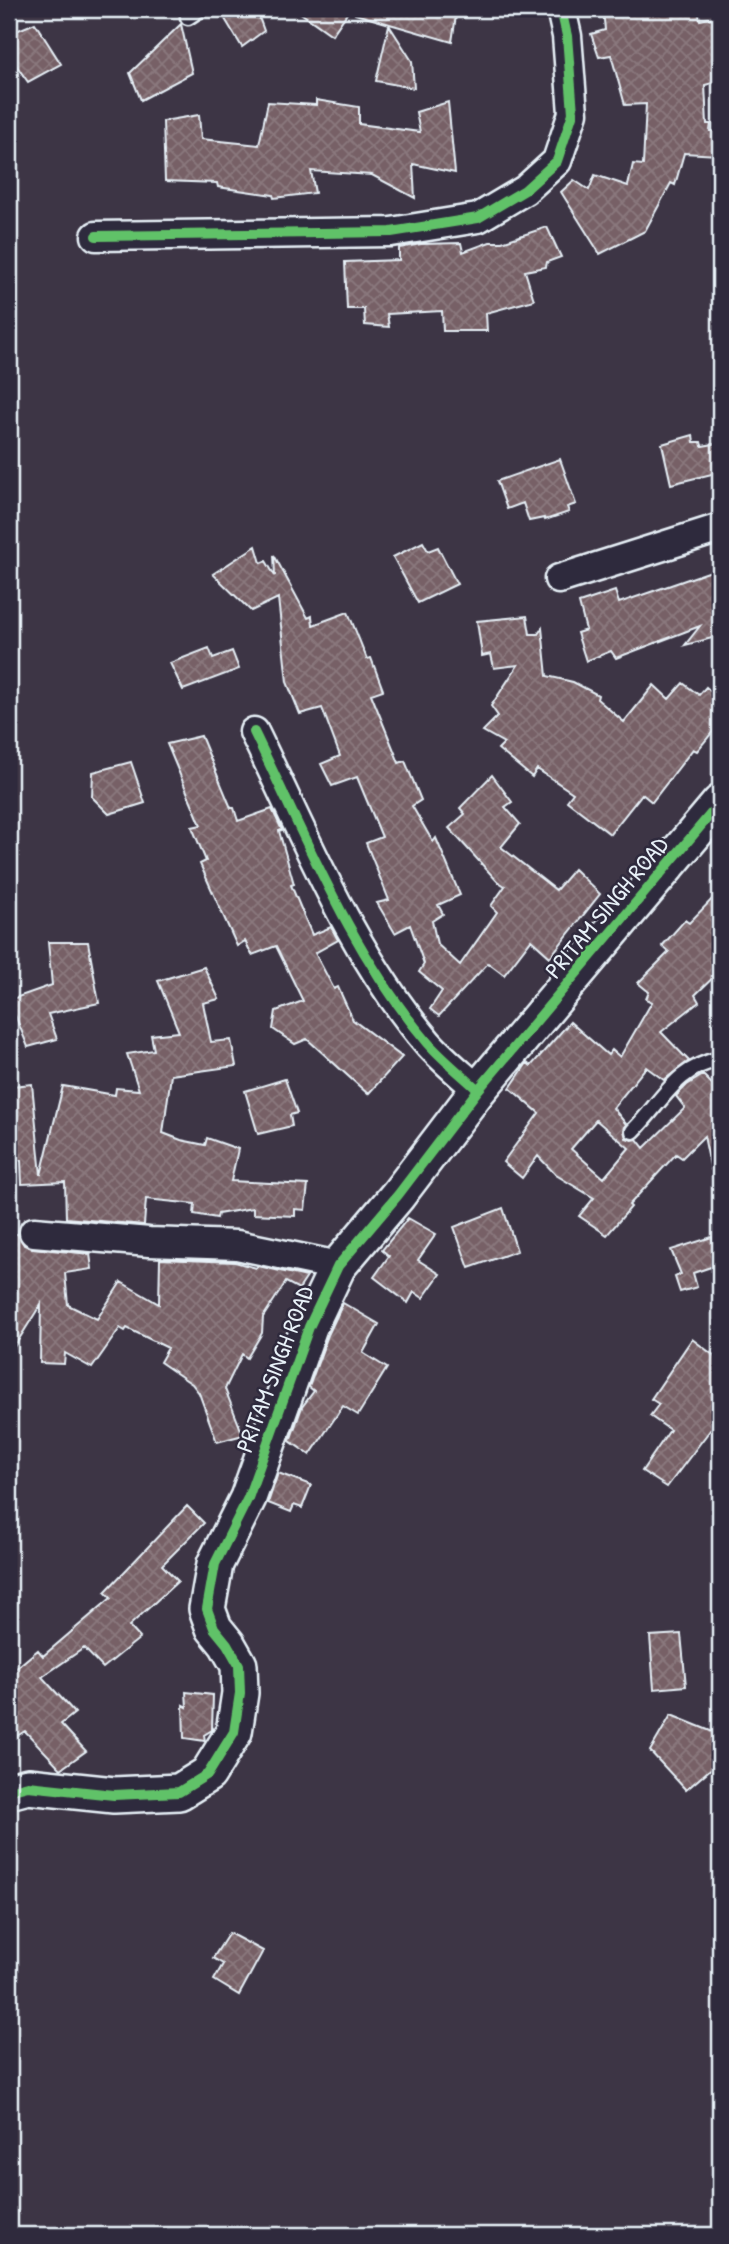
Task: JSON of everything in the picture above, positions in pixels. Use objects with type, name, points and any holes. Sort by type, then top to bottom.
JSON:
[{"type":"street","points":[[96,236],[391,232],[478,218],[525,190],[557,161],[573,113],[567,36],[561,9]]},
{"type":"street","points":[[559,579],[720,528]]},
{"type":"street","points":[[254,732],[346,920],[386,989],[429,1045],[478,1090]]},
{"type":"street","name":"PRITAM SINGH ROAD","points":[[9,1791],[28,1786],[114,1795],[179,1792],[208,1774],[234,1732],[240,1693],[239,1665],[214,1628],[207,1609],[215,1564],[248,1498],[309,1327],[338,1266],[398,1195],[478,1090],[720,803]]},
{"type":"street","points":[[34,1232],[149,1242],[237,1245],[338,1266]]},
{"type":"lane","points":[[633,1131],[682,1074],[704,1063],[720,1059]]},
{"type":"building","points":[[246,9],[256,9],[264,31],[242,47],[225,19]]},
{"type":"building","points":[[295,9],[350,9],[332,35]]},
{"type":"building","points":[[356,9],[457,9],[452,42],[355,14]]},
{"type":"building","points":[[603,9],[698,9],[700,20],[720,16],[720,81],[705,85],[707,124],[711,124],[710,131],[719,131],[718,155],[684,153],[675,185],[671,183],[645,231],[600,254],[561,192],[574,180],[589,190],[595,175],[628,186],[633,164],[643,165],[646,104],[625,105],[611,55],[599,57],[591,34],[605,30]]},
{"type":"building","points":[[35,23],[61,64],[28,82],[9,55],[9,34]]},
{"type":"building","points":[[181,24],[192,73],[141,100],[130,73]]},
{"type":"building","points":[[389,25],[412,61],[414,88],[376,81]]},
{"type":"building","points":[[316,100],[359,107],[359,124],[420,132],[416,112],[448,102],[455,173],[413,164],[415,198],[372,175],[311,171],[315,193],[274,198],[273,195],[218,187],[217,183],[165,181],[163,121],[199,115],[201,139],[259,145],[268,102],[316,105]]},
{"type":"building","points":[[547,227],[561,257],[547,262],[546,267],[525,271],[534,300],[486,313],[487,331],[443,331],[442,311],[387,314],[389,327],[365,325],[364,309],[347,309],[345,262],[399,260],[399,248],[421,244],[461,243],[463,252]]},
{"type":"building","points":[[693,435],[694,442],[701,442],[702,446],[720,443],[720,472],[671,484],[662,444]]},
{"type":"building","points":[[560,459],[576,504],[567,507],[569,512],[545,520],[529,521],[523,503],[507,509],[497,481]]},
{"type":"building","points":[[423,542],[428,551],[438,547],[457,584],[418,603],[393,557]]},
{"type":"building","points":[[256,546],[261,563],[266,561],[275,576],[274,555],[308,618],[312,616],[313,625],[348,612],[367,659],[371,658],[383,690],[371,694],[399,763],[405,761],[421,800],[412,806],[433,842],[436,838],[460,895],[438,905],[443,914],[432,921],[437,944],[460,965],[497,912],[491,906],[505,886],[497,881],[449,828],[465,814],[460,808],[492,775],[512,802],[505,807],[520,824],[501,847],[556,890],[574,869],[600,894],[550,957],[531,940],[504,975],[488,963],[439,1016],[430,1009],[442,991],[419,972],[424,964],[410,925],[395,933],[377,903],[389,900],[366,843],[382,837],[357,777],[332,786],[321,764],[340,756],[322,708],[300,714],[287,682],[278,598],[251,611],[213,574]]},
{"type":"building","points":[[720,568],[720,636],[685,645],[700,626],[616,658],[611,651],[586,661],[577,633],[586,630],[579,603],[615,591],[619,603]]},
{"type":"building","points":[[527,616],[530,634],[538,634],[542,628],[547,676],[573,682],[598,695],[597,699],[624,722],[654,685],[669,699],[683,683],[699,695],[706,687],[720,700],[720,723],[697,751],[693,749],[652,802],[642,794],[610,834],[567,801],[573,793],[537,769],[532,777],[498,749],[504,743],[483,731],[498,716],[491,706],[518,665],[494,668],[491,654],[482,656],[477,621]]},
{"type":"building","points":[[209,648],[213,658],[232,651],[239,669],[183,690],[170,663]]},
{"type":"building","points":[[201,736],[238,821],[272,809],[282,830],[279,831],[294,884],[291,885],[312,935],[331,927],[338,940],[315,953],[334,989],[338,987],[353,1020],[402,1057],[368,1094],[307,1039],[295,1044],[273,1029],[276,1011],[303,1001],[276,946],[252,955],[245,941],[237,946],[200,864],[206,861],[192,827],[201,825],[167,744]]},
{"type":"building","points":[[131,762],[145,803],[109,814],[92,797],[93,772]]},
{"type":"building","points":[[720,891],[720,971],[695,995],[699,1002],[661,1032],[689,1061],[664,1080],[646,1067],[613,1108],[626,1124],[626,1138],[637,1139],[644,1148],[685,1108],[676,1096],[703,1075],[720,1092],[720,1169],[711,1170],[704,1136],[682,1158],[676,1154],[629,1205],[631,1207],[607,1235],[579,1216],[594,1198],[556,1175],[538,1156],[522,1178],[503,1162],[539,1113],[510,1088],[527,1063],[531,1066],[570,1022],[608,1055],[612,1050],[620,1057],[652,1002],[646,999],[649,992],[638,983],[669,952],[662,946],[685,920],[689,923]],"holes":[[[596,1120],[629,1148],[604,1178],[571,1149]]]},
{"type":"building","points":[[48,942],[88,942],[99,1003],[48,1014],[57,1039],[28,1047],[9,1000],[52,985]]},
{"type":"building","points":[[204,967],[219,999],[203,1003],[211,1042],[231,1040],[236,1066],[171,1075],[163,1133],[205,1145],[207,1138],[238,1149],[231,1181],[308,1185],[305,1210],[295,1209],[295,1216],[253,1214],[253,1208],[218,1214],[217,1218],[194,1214],[195,1204],[146,1199],[144,1225],[66,1218],[65,1182],[22,1184],[21,1160],[9,1161],[9,1095],[13,1094],[12,1086],[32,1084],[41,1175],[63,1086],[115,1095],[116,1088],[139,1090],[127,1054],[154,1050],[151,1035],[179,1032],[158,981]]},
{"type":"building","points":[[285,1079],[297,1113],[290,1115],[292,1126],[258,1134],[245,1091]]},
{"type":"building","points":[[503,1208],[517,1251],[469,1268],[454,1227]]},
{"type":"building","points":[[408,1218],[436,1234],[418,1260],[440,1274],[423,1298],[414,1292],[408,1303],[374,1277],[389,1256],[382,1250]]},
{"type":"building","points":[[9,1234],[18,1234],[24,1245],[32,1248],[90,1254],[92,1269],[65,1273],[68,1305],[97,1319],[121,1282],[159,1304],[160,1259],[235,1262],[307,1277],[299,1289],[286,1282],[263,1317],[262,1333],[247,1358],[242,1354],[225,1389],[243,1435],[217,1442],[199,1393],[192,1384],[160,1362],[168,1348],[127,1328],[125,1331],[120,1328],[92,1368],[65,1353],[64,1364],[40,1363],[41,1304],[9,1355]]},
{"type":"building","points":[[712,1237],[720,1264],[693,1273],[697,1287],[680,1292],[675,1277],[681,1274],[671,1250]]},
{"type":"building","points":[[343,1303],[379,1324],[363,1353],[387,1368],[358,1415],[343,1406],[310,1455],[290,1441],[302,1407],[314,1391],[309,1387]]},
{"type":"building","points":[[692,1339],[720,1360],[720,1417],[667,1487],[642,1471],[670,1430],[650,1416],[659,1404],[651,1399]]},
{"type":"building","points":[[278,1473],[311,1485],[302,1508],[294,1505],[291,1512],[268,1503]]},
{"type":"building","points":[[187,1506],[204,1523],[162,1565],[178,1581],[129,1626],[140,1638],[103,1668],[84,1648],[42,1677],[75,1713],[61,1724],[86,1751],[61,1769],[25,1731],[9,1741],[9,1674],[38,1650],[43,1656],[111,1598],[105,1592]]},
{"type":"building","points":[[681,1634],[686,1686],[654,1689],[650,1636]]},
{"type":"building","points":[[186,1692],[213,1695],[212,1730],[204,1735],[205,1741],[184,1738],[183,1705],[187,1707]]},
{"type":"building","points":[[671,1715],[718,1734],[715,1739],[720,1745],[720,1761],[686,1790],[650,1751]]},
{"type":"building","points":[[229,1933],[263,1951],[239,1995],[214,1980],[223,1964],[213,1958]]},
{"type":"cycle path","points":[[96,236],[391,232],[478,218],[525,190],[557,161],[573,113],[567,36],[561,9]]},
{"type":"cycle path","points":[[254,732],[332,894],[376,971],[428,1043],[478,1090]]},
{"type":"cycle path","points":[[9,1791],[28,1786],[114,1795],[179,1792],[208,1774],[234,1732],[240,1693],[239,1665],[214,1628],[207,1609],[215,1564],[248,1498],[309,1327],[338,1266],[398,1195],[478,1090],[720,803]]}]
